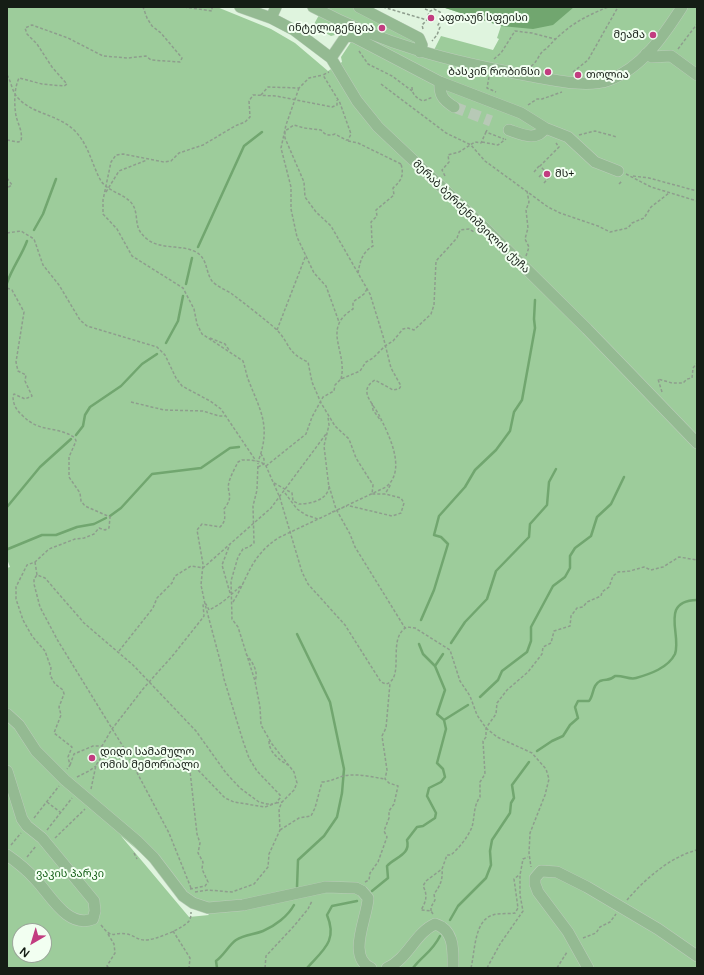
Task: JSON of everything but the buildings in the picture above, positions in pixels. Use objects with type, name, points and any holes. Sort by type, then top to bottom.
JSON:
[{"type":"street","name":"მერაბ ბერძენიშვილის ქუჩა","points":[[240,7],[271,18],[294,30],[331,58],[367,115],[587,329],[697,443]]},
{"type":"street","points":[[271,18],[276,7]]},
{"type":"street","points":[[313,7],[354,37],[416,71],[439,86],[520,113],[545,128],[568,137],[595,162],[620,175]]},
{"type":"street","points":[[359,7],[419,38],[422,45],[420,52]]},
{"type":"street","points":[[347,31],[420,52],[487,68],[524,75],[594,84],[624,73],[646,54],[668,28],[682,7]]},
{"type":"street","points":[[331,58],[347,31]]},
{"type":"street","points":[[646,54],[652,57],[671,56],[697,75]]},
{"type":"street","points":[[439,86],[445,101],[454,107]]},
{"type":"street","points":[[508,134],[529,137],[540,134],[545,128]]},
{"type":"street","points":[[7,714],[19,725],[36,751],[62,777],[137,841],[154,858],[176,889],[193,903],[208,908],[243,905],[326,887],[356,888],[362,891],[368,898],[368,905],[359,940],[363,961],[371,968]]},
{"type":"street","points":[[7,771],[22,818],[27,827],[41,838],[94,901],[95,911],[93,919],[81,921],[63,911],[23,861],[7,855]]},
{"type":"street","points":[[588,968],[572,937],[538,892],[535,884],[535,878],[541,871],[557,872],[622,907],[697,956]]},
{"type":"street","points":[[387,968],[403,958],[427,928],[433,925],[444,927],[448,932],[452,944],[453,968]]},
{"type":"path","points":[[7,140],[18,142],[21,140],[22,135],[16,116],[15,94],[19,78],[42,84],[64,86],[66,84],[52,67],[37,44],[25,31],[25,28],[32,25],[68,38],[103,56],[128,58],[146,56],[151,60],[180,62],[182,58],[149,22],[143,7]]},
{"type":"path","points":[[184,7],[212,11],[212,7]]},
{"type":"path","points":[[383,7],[427,20]]},
{"type":"path","points":[[524,75],[527,70],[536,63],[543,51],[562,32],[583,17],[608,7]]},
{"type":"path","points":[[520,113],[522,109],[537,99],[542,99],[562,92],[571,82],[574,72],[588,60],[618,7]]},
{"type":"path","points":[[425,10],[436,10],[442,15],[442,20],[438,25],[440,27],[434,41]]},
{"type":"path","points":[[422,31],[424,29],[422,25],[427,20],[427,14],[430,11]]},
{"type":"path","points":[[671,56],[697,24]]},
{"type":"path","points":[[495,95],[496,91],[487,88],[487,68],[502,53],[515,31],[532,33],[556,39]]},
{"type":"path","points":[[358,50],[368,64],[392,76],[412,90],[418,98],[423,100],[432,98],[439,86]]},
{"type":"path","points":[[326,73],[309,78],[299,88],[286,125],[285,138],[304,182],[306,198],[316,212],[331,226],[367,289],[376,310],[391,368],[401,386],[398,389],[393,390],[375,380],[368,387],[367,393],[382,422],[394,452],[395,476],[385,494]]},
{"type":"path","points":[[7,75],[15,94],[25,105],[59,120],[75,131],[82,139],[101,180],[109,189],[129,200],[134,207],[137,228],[147,239],[156,244],[175,246],[196,252],[205,261],[212,281],[234,296],[276,330],[290,351],[296,357],[308,362],[312,382],[321,403],[328,415],[349,439],[356,458],[373,485],[373,493]]},
{"type":"path","points":[[323,75],[340,103],[351,134],[348,140],[346,140]]},
{"type":"path","points":[[381,84],[446,133],[471,145],[485,161],[548,207],[610,232],[628,228],[632,223],[644,218],[651,207],[669,193]]},
{"type":"path","points":[[261,95],[268,87],[299,88]]},
{"type":"path","points":[[259,459],[265,440],[258,401],[248,378],[243,361],[200,331],[194,308],[183,288],[137,261],[128,251],[117,229],[103,214],[102,210],[111,162],[116,155],[123,154],[142,159],[164,162],[171,161],[179,153],[203,146],[235,126],[245,122],[250,117],[249,101],[252,95],[276,96],[332,107],[337,105],[337,100]]},
{"type":"path","points":[[341,379],[343,370],[342,358],[336,338],[339,322],[326,286],[314,273],[298,237],[291,209],[291,187],[281,148],[283,134],[294,125],[298,125],[304,128],[321,130],[324,134],[331,136],[335,134],[346,140],[358,143],[401,164],[412,160]]},
{"type":"path","points":[[482,142],[487,131],[498,136]]},
{"type":"path","points":[[568,137],[595,131],[617,137]]},
{"type":"path","points":[[445,182],[445,176],[442,170],[450,162],[448,155],[459,152],[475,142],[498,145],[508,134]]},
{"type":"path","points":[[534,172],[560,147],[558,146]]},
{"type":"path","points":[[105,194],[119,171],[147,159]]},
{"type":"path","points":[[358,274],[362,257],[367,249],[373,246],[370,234],[372,228],[370,222],[377,216],[376,210],[394,195],[393,188],[400,182],[403,175],[401,164]]},
{"type":"path","points":[[540,166],[550,176],[544,183]]},
{"type":"path","points":[[539,177],[545,171]]},
{"type":"path","points":[[619,184],[620,175],[649,178],[697,191]]},
{"type":"path","points":[[630,176],[651,187],[697,201]]},
{"type":"path","points":[[7,178],[12,185],[7,188]]},
{"type":"path","points":[[526,259],[529,247],[525,239],[528,228],[526,210],[529,202],[527,191]]},
{"type":"path","points":[[266,466],[306,434],[312,417],[323,397],[334,391],[335,385],[341,379],[360,371],[366,362],[393,341],[403,329],[408,328],[414,330],[431,314],[434,304],[436,262],[457,238],[460,230],[469,229],[474,232],[482,226]]},
{"type":"path","points":[[7,233],[21,231],[34,239],[43,265],[59,285],[80,320],[87,326],[157,347],[165,355],[176,378],[182,386],[210,400],[221,409],[256,461]]},
{"type":"path","points":[[276,330],[306,255]]},
{"type":"path","points":[[7,288],[12,290],[24,312],[16,362],[18,371],[26,375],[26,381],[32,396],[25,399],[14,394],[12,396],[16,410],[30,424],[61,432],[75,438],[76,441],[69,457],[69,477],[80,493],[81,501],[84,506],[110,517],[109,528],[105,530],[99,528],[94,534],[84,538],[75,538],[49,549],[35,562],[27,565],[16,587],[16,599],[23,620],[32,636],[45,651],[51,668],[50,675],[56,684],[63,690],[64,694],[59,707],[61,715],[54,733],[72,747],[68,757],[70,765]]},
{"type":"path","points":[[339,322],[353,309],[353,302],[364,294],[367,289]]},
{"type":"path","points":[[209,338],[225,344],[229,350]]},
{"type":"path","points":[[654,398],[663,391],[658,379],[672,383],[683,383],[687,379],[692,378],[693,368],[697,363]]},
{"type":"path","points":[[131,402],[164,410],[203,411],[219,416],[225,416]]},
{"type":"path","points":[[372,403],[373,410],[382,422]]},
{"type":"path","points":[[328,415],[329,425],[324,446],[329,488],[337,510],[376,584],[405,628]]},
{"type":"path","points":[[203,568],[254,524],[280,498],[326,434]]},
{"type":"path","points":[[261,454],[264,459],[264,464]]},
{"type":"path","points":[[185,891],[205,886],[208,882],[202,869],[203,862],[198,854],[200,843],[197,834],[190,770],[193,768],[198,770],[225,798],[234,802],[265,807],[276,803],[280,798],[280,795],[256,771],[249,758],[208,622],[201,585],[203,564],[197,530],[198,526],[202,524],[220,527],[225,520],[224,509],[230,501],[229,483],[238,462],[242,460],[256,461],[266,466],[280,498],[302,572],[308,584],[345,625],[376,676],[381,682],[386,684],[390,683]]},
{"type":"path","points":[[231,594],[231,581],[238,556],[243,549],[254,543],[253,506],[257,490],[258,464]]},
{"type":"path","points":[[258,467],[264,464]]},
{"type":"path","points":[[273,483],[292,493],[294,501],[301,504],[315,501],[325,496],[329,488]]},
{"type":"path","points":[[233,602],[242,588],[256,558],[267,545],[328,514],[349,506],[391,483]]},
{"type":"path","points":[[284,492],[297,509],[306,515],[318,519]]},
{"type":"path","points":[[337,510],[349,506],[392,516],[401,513],[404,503],[401,498],[373,493]]},
{"type":"path","points":[[189,892],[208,890],[232,892],[254,884],[268,867],[269,854],[280,830],[279,809],[282,802],[294,790],[297,783],[294,772],[260,725],[260,707],[255,681],[238,627],[232,619],[233,602],[222,565],[230,544]]},
{"type":"path","points":[[431,911],[431,907],[435,900],[434,894],[441,885],[443,876],[442,869],[446,855],[451,855],[456,851],[471,828],[475,804],[480,797],[480,782],[485,774],[483,740],[486,737],[486,728],[496,714],[497,703],[507,690],[528,672],[542,654],[543,647],[551,643],[554,631],[570,626],[571,616],[577,608],[583,607],[587,602],[601,596],[602,592],[610,587],[613,576],[618,572],[630,571],[644,567],[651,570],[663,567],[679,557],[697,560]]},
{"type":"path","points":[[35,562],[37,575],[34,579],[34,584],[40,607],[58,641],[84,680],[124,748],[169,833],[193,892],[197,895]]},
{"type":"path","points":[[119,651],[153,608],[157,598],[172,583],[175,576],[191,566],[203,568]]},
{"type":"path","points":[[37,575],[45,578],[84,623],[119,651],[204,740],[226,773],[240,788],[264,804],[282,802]]},
{"type":"path","points":[[204,604],[209,610],[227,600],[231,594],[244,583]]},
{"type":"path","points":[[112,729],[148,682],[174,654],[204,616],[204,604]]},
{"type":"path","points":[[385,779],[387,770],[382,736],[386,728],[390,683],[395,672],[396,646],[399,634],[405,628],[415,628],[450,650],[460,681],[470,696],[477,715],[486,728],[497,737],[532,753],[546,769],[549,779],[540,809],[533,822],[530,833],[529,857],[535,878]]},
{"type":"path","points":[[245,653],[256,669],[257,675],[255,681]]},
{"type":"path","points":[[269,739],[272,751],[281,760],[289,765]]},
{"type":"path","points":[[62,777],[70,765],[74,754],[93,746],[102,746]]},
{"type":"path","points":[[77,776],[89,772],[96,765]]},
{"type":"path","points":[[280,830],[299,818],[311,816],[315,808],[322,782],[334,781],[343,776],[360,775],[385,779],[389,783],[398,786],[394,804],[389,811],[389,818],[384,831],[387,837],[378,862],[370,873],[369,880],[356,888]]},
{"type":"path","points":[[7,850],[55,791]]},
{"type":"path","points":[[47,802],[60,812]]},
{"type":"path","points":[[23,861],[69,802]]},
{"type":"path","points":[[580,939],[596,933],[600,927],[610,922],[640,885],[660,869],[685,853],[697,850]]},
{"type":"path","points":[[487,968],[500,944],[523,911],[520,895],[520,875],[523,859],[529,857]]},
{"type":"path","points":[[433,925],[435,916],[431,911],[421,910],[426,900],[426,893],[423,886],[426,880],[442,869]]},
{"type":"path","points":[[471,968],[476,951],[477,933],[484,921],[492,915],[515,913],[518,908],[514,879],[520,875]]},
{"type":"path","points":[[265,968],[266,956],[272,948],[286,937],[308,909],[311,904],[313,891]]},
{"type":"path","points":[[93,919],[98,922],[114,944],[115,954],[108,962],[107,966],[109,968]]},
{"type":"path","points":[[108,934],[127,934],[144,940],[157,938],[173,931],[190,919]]},
{"type":"path","points":[[173,931],[190,958],[189,968]]},
{"type":"path","points":[[557,968],[568,951]]},
{"type":"green space","name":"ვაკის პარკი","points":[[7,7],[217,7],[271,29],[295,43],[328,71],[342,62],[341,57],[351,42],[365,36],[308,7],[372,7],[372,10],[425,38],[427,48],[434,50],[441,36],[493,50],[499,39],[497,38],[501,26],[442,7],[697,7],[697,72],[674,61],[697,80],[697,968],[7,968],[7,568],[10,567],[7,559]],"holes":[[[121,836],[185,890],[209,915],[189,917]]]},
{"type":"green space","points":[[319,15],[338,25],[341,30],[339,34],[331,36],[313,26]]},
{"type":"shaded area","points":[[442,7],[574,7],[553,25],[533,29],[501,26]]},
{"type":"waterway","points":[[198,247],[244,146],[262,132]]},
{"type":"waterway","points":[[34,230],[43,214],[56,179]]},
{"type":"waterway","points":[[7,283],[27,241]]},
{"type":"waterway","points":[[186,284],[192,258]]},
{"type":"waterway","points":[[166,343],[178,321],[183,296]]},
{"type":"waterway","points":[[421,620],[434,590],[448,544],[441,537],[434,535],[439,516],[465,487],[475,470],[496,450],[510,431],[514,412],[522,400],[535,328],[535,300]]},
{"type":"waterway","points":[[76,435],[83,426],[85,415],[90,407],[121,386],[142,364],[157,354]]},
{"type":"waterway","points":[[7,507],[40,467],[71,439]]},
{"type":"waterway","points":[[110,516],[121,508],[152,474],[201,468],[230,448],[239,447]]},
{"type":"waterway","points":[[451,643],[465,622],[487,599],[496,571],[529,537],[530,524],[547,505],[549,482],[556,469]]},
{"type":"waterway","points":[[480,697],[498,680],[502,671],[527,652],[531,641],[531,627],[553,586],[565,577],[570,568],[570,556],[575,548],[591,536],[597,517],[611,504],[624,477]]},
{"type":"waterway","points":[[8,549],[42,535],[56,535],[77,527],[94,524],[106,518]]},
{"type":"waterway","points":[[537,751],[563,736],[570,725],[578,718],[575,707],[578,701],[589,701],[597,683],[602,680],[611,679],[615,676],[636,678],[653,672],[668,663],[675,654],[675,613],[679,606],[685,602],[697,600]]},
{"type":"waterway","points":[[297,634],[330,702],[344,769],[342,793],[337,817],[324,836],[298,860],[297,887]]},
{"type":"waterway","points":[[372,891],[388,878],[387,866],[405,852],[408,845],[407,840],[417,827],[423,826],[435,818],[436,813],[427,796],[429,788],[441,782],[445,777],[443,769],[437,763],[446,729],[444,720],[437,714],[445,690],[435,666],[423,654],[419,644]]},
{"type":"waterway","points":[[435,666],[443,654]]},
{"type":"waterway","points":[[444,720],[468,705]]},
{"type":"waterway","points":[[450,920],[458,906],[486,878],[491,865],[490,851],[492,840],[510,813],[511,803],[514,798],[512,785],[529,762]]},
{"type":"waterway","points":[[307,968],[323,950],[330,938],[330,924],[327,915],[332,906],[357,901]]},
{"type":"waterway","points":[[217,968],[216,961],[236,940],[263,931],[272,926],[285,917],[294,905]]},
{"type":"waterway","points":[[413,968],[431,950],[440,936]]},
{"type":"tunnel","points":[[454,107],[491,121]]},
{"type":"place","name":"აფთაუნ სფეისი","points":[[431,18]]},
{"type":"place","name":"ინტელიგენცია","points":[[382,28]]},
{"type":"place","name":"მეამა","points":[[653,35]]},
{"type":"place","name":"ბასკინ რობინსი","points":[[548,72]]},
{"type":"place","name":"თოლია","points":[[578,75]]},
{"type":"place","name":"მს+","points":[[547,174]]},
{"type":"place","name":"დიდი სამამულო ომის მემორიალი","points":[[92,758]]}]
